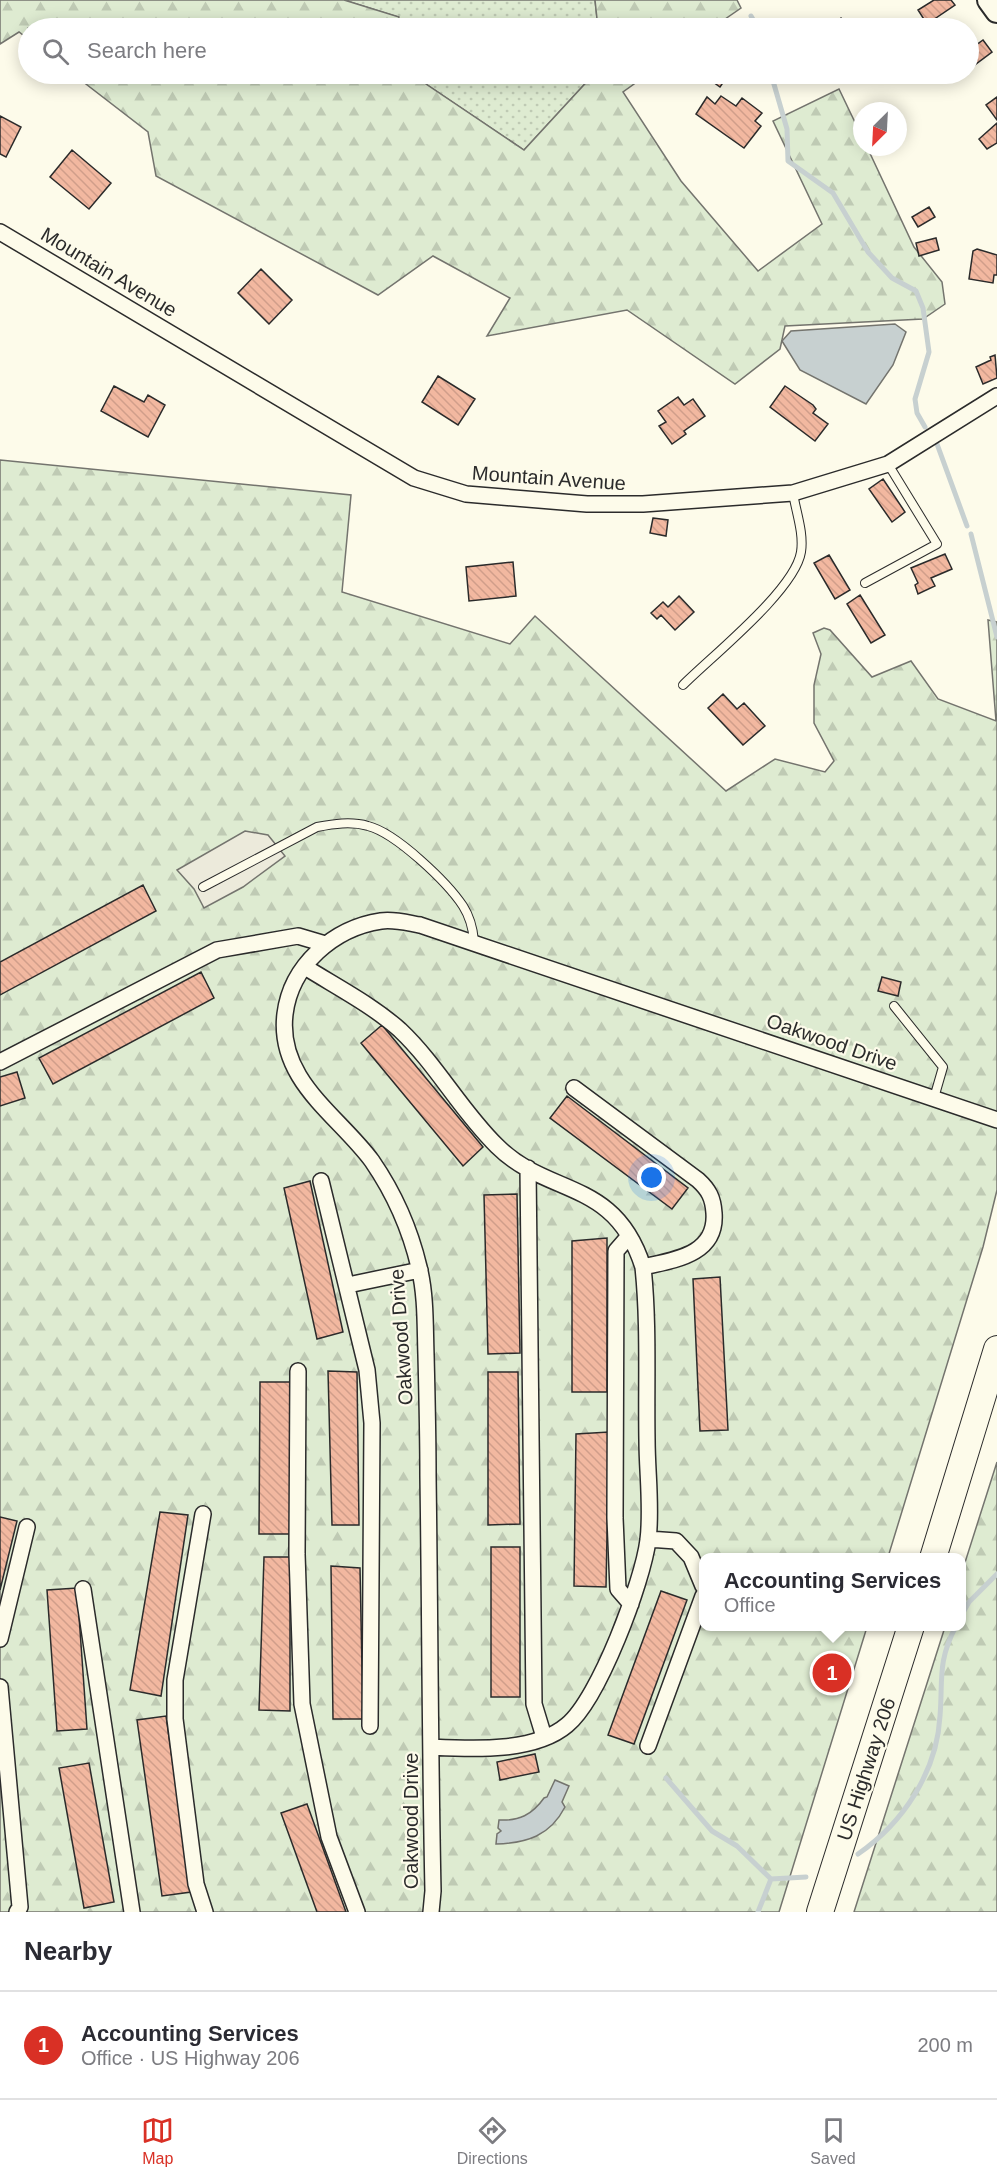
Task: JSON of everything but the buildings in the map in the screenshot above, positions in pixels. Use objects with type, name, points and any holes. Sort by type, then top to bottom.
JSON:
[{"type":"highway","points":[[934,1553],[997,1349]]},
{"type":"highway","name":"US Highway 206","points":[[820,1912],[909,1631]]},
{"type":"main road","points":[[989,0],[997,11]]},
{"type":"street","name":"Mountain Avenue","points":[[0,232],[414,478],[440,488],[511,499],[586,504],[643,504],[793,493],[888,464],[997,396]]},
{"type":"street","name":"Oakwood Drive","points":[[431,1912],[427,1412],[425,1320],[420,1270],[409,1231],[385,1181],[360,1146],[313,1097],[292,1063],[287,1046],[285,1015],[290,996],[305,967],[325,944],[356,927],[384,920],[420,925],[474,941],[997,1120]]},
{"type":"street","points":[[0,1062],[217,950],[298,936],[325,944]]},
{"type":"street","points":[[305,967],[381,1014],[401,1032],[497,1147],[528,1168],[578,1190],[615,1217],[629,1236],[643,1267],[648,1539],[631,1604],[586,1705],[567,1726],[544,1737],[507,1747],[431,1747]]},
{"type":"street","points":[[574,1088],[698,1180],[711,1196],[714,1219],[705,1244],[681,1259],[643,1267]]},
{"type":"street","points":[[528,1168],[534,1704],[544,1737]]},
{"type":"street","points":[[321,1180],[367,1370],[372,1424],[370,1726]]},
{"type":"street","points":[[629,1236],[616,1251],[615,1518],[618,1589],[631,1604]]},
{"type":"street","points":[[348,1285],[420,1270]]},
{"type":"street","points":[[298,1371],[297,1554],[302,1704],[329,1837],[357,1912]]},
{"type":"street","points":[[203,1514],[175,1680],[175,1719],[196,1884],[205,1912]]},
{"type":"street","points":[[0,1639],[27,1527]]},
{"type":"street","points":[[648,1539],[676,1541],[691,1557],[699,1576]]},
{"type":"street","points":[[83,1589],[132,1912]]},
{"type":"street","points":[[648,1746],[699,1607]]},
{"type":"street","points":[[0,1687],[20,1908],[17,1912]]},
{"type":"lane","points":[[865,583],[937,544],[888,464]]},
{"type":"lane","points":[[683,685],[778,595],[795,569],[801,554],[802,538],[793,493]]},
{"type":"lane","points":[[203,887],[317,827],[334,824],[368,825],[406,847],[449,890],[463,906],[472,924],[474,941]]},
{"type":"lane","points":[[894,1006],[943,1068],[934,1098]]},
{"type":"green space","points":[[0,0],[344,0],[399,17],[18,18],[18,33],[0,44]]},
{"type":"green space","points":[[344,0],[595,0],[597,18],[398,18]]},
{"type":"green space","points":[[595,0],[737,0],[741,8],[726,18],[597,18]]},
{"type":"green space","points":[[86,84],[426,84],[524,150],[585,84],[634,84],[623,92],[681,181],[758,271],[822,224],[773,121],[839,89],[853,118],[853,156],[871,156],[914,247],[942,282],[945,304],[923,319],[785,326],[780,349],[735,384],[627,310],[487,336],[510,298],[433,256],[378,295],[156,176],[148,132]]},
{"type":"green space","points":[[426,84],[585,84],[524,150]]},
{"type":"green space","points":[[0,460],[351,495],[342,592],[510,644],[535,616],[726,791],[775,759],[825,772],[834,761],[814,723],[814,685],[821,654],[813,633],[824,628],[830,630],[872,677],[911,661],[938,699],[996,721],[988,620],[997,622],[997,1190],[983,1247],[889,1553],[699,1553],[699,1631],[866,1631],[779,1912],[0,1912]]},
{"type":"green space","points":[[997,1462],[997,1912],[854,1912],[944,1631],[966,1631],[966,1559]]},
{"type":"shaded area","points":[[895,324],[906,332],[893,365],[866,404],[800,370],[782,341],[791,331]]},
{"type":"shaded area","points":[[245,831],[268,835],[285,856],[243,887],[204,908],[194,889],[177,870]]},
{"type":"shaded area","points":[[555,1780],[569,1786],[562,1802],[565,1807],[552,1825],[528,1840],[496,1844],[497,1834],[501,1831],[498,1828],[499,1820],[519,1818],[530,1813],[547,1797]]},
{"type":"waterway","points":[[774,84],[787,129],[788,161],[833,193],[868,252],[892,278],[916,291],[923,308],[929,352],[915,399],[917,413],[925,427]]},
{"type":"waterway","points":[[937,444],[967,526]]},
{"type":"waterway","points":[[971,534],[997,637]]},
{"type":"waterway","points":[[966,1607],[997,1574]]},
{"type":"waterway","points":[[858,1854],[889,1827],[903,1811],[925,1776],[937,1737],[943,1661],[954,1631]]},
{"type":"waterway","points":[[666,1778],[712,1831],[737,1846],[771,1879],[806,1877]]},
{"type":"waterway","points":[[758,1912],[771,1879]]},
{"type":"place","name":"Accounting Services","points":[[832,1673]]}]
